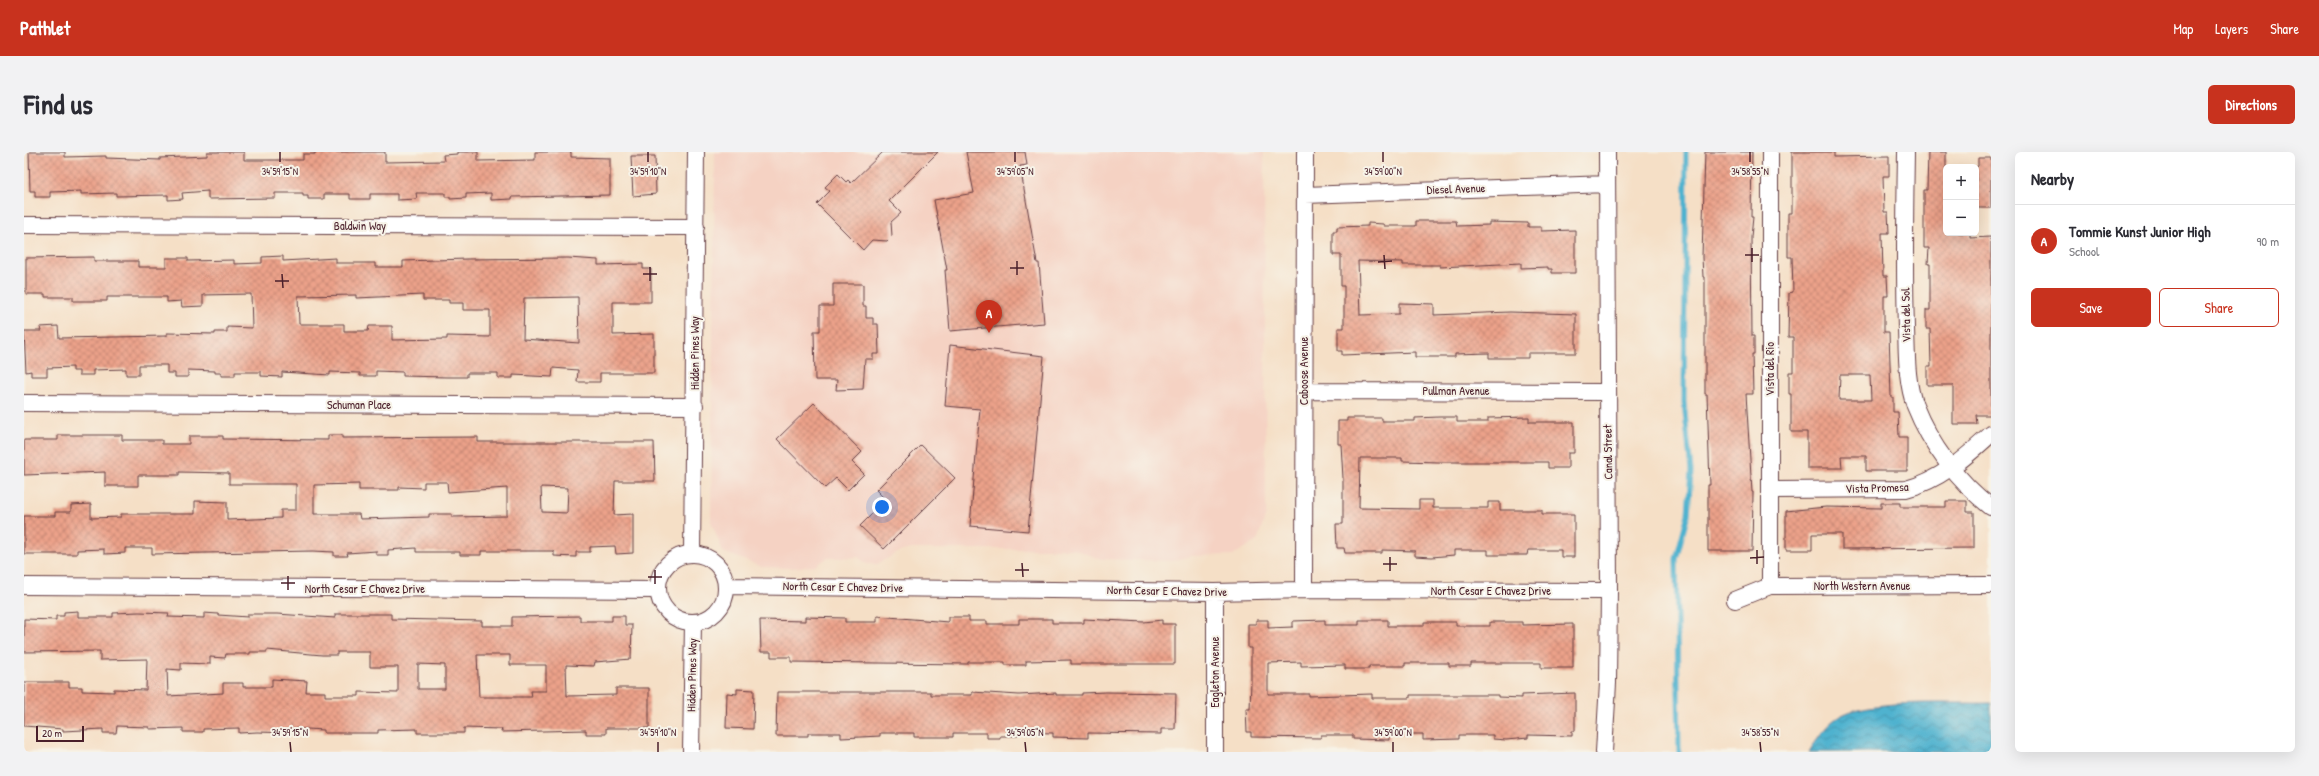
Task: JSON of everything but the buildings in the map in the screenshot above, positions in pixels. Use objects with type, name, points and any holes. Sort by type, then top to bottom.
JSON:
[{"type":"street","name":"Hidden Pines Way","points":[[692,554],[695,406],[696,152]]},
{"type":"street","name":"Caboose Avenue","points":[[1304,590],[1305,152]]},
{"type":"street","name":"Canal Street","points":[[1604,752],[1608,683],[1609,591],[1607,152]]},
{"type":"street","name":"Vista del Rio","points":[[1770,152],[1770,586]]},
{"type":"street","name":"Vista del Sol","points":[[1906,152],[1905,306],[1908,376],[1915,405],[1933,441],[1951,467],[1991,507]]},
{"type":"street","name":"Diesel Avenue","points":[[1305,195],[1607,184]]},
{"type":"street","name":"Baldwin Way","points":[[24,225],[696,227]]},
{"type":"street","name":"Pullman Avenue","points":[[1304,391],[1607,392]]},
{"type":"street","name":"Schuman Place","points":[[24,403],[695,406]]},
{"type":"street","name":"Vista Promesa","points":[[1770,490],[1906,489],[1925,484],[1951,467],[1991,434]]},
{"type":"street","points":[[692,554],[711,560],[724,576],[726,586],[722,604],[717,611],[710,617],[693,622],[682,621],[673,616],[660,600],[658,590],[659,579],[668,565],[681,556],[692,554]]},
{"type":"street","name":"North Western Avenue","points":[[1735,600],[1770,586],[1991,585]]},
{"type":"street","name":"North Cesar E Chavez Drive","points":[[24,586],[658,590]]},
{"type":"street","name":"North Cesar E Chavez Drive","points":[[726,586],[1215,592],[1304,590],[1609,591]]},
{"type":"street","name":"Eagleton Avenue","points":[[1215,592],[1215,752]]},
{"type":"street","name":"Hidden Pines Way","points":[[691,752],[693,622]]},
{"type":"shaded area","points":[[715,152],[1264,152],[1266,514],[1257,541],[1233,555],[1190,556],[1173,561],[1101,559],[1073,549],[911,549],[899,552],[877,564],[867,564],[858,557],[827,558],[815,566],[790,568],[762,567],[723,552],[711,521]]},
{"type":"water","points":[[1915,703],[1991,703],[1991,752],[1809,752],[1828,725],[1838,717],[1858,709],[1894,704]]},
{"type":"waterway","points":[[1679,752],[1676,559],[1688,514],[1691,471],[1684,402],[1686,152]]},
{"type":"place","name":"Tommie Kunst Junior High","points":[[989,333]]}]
